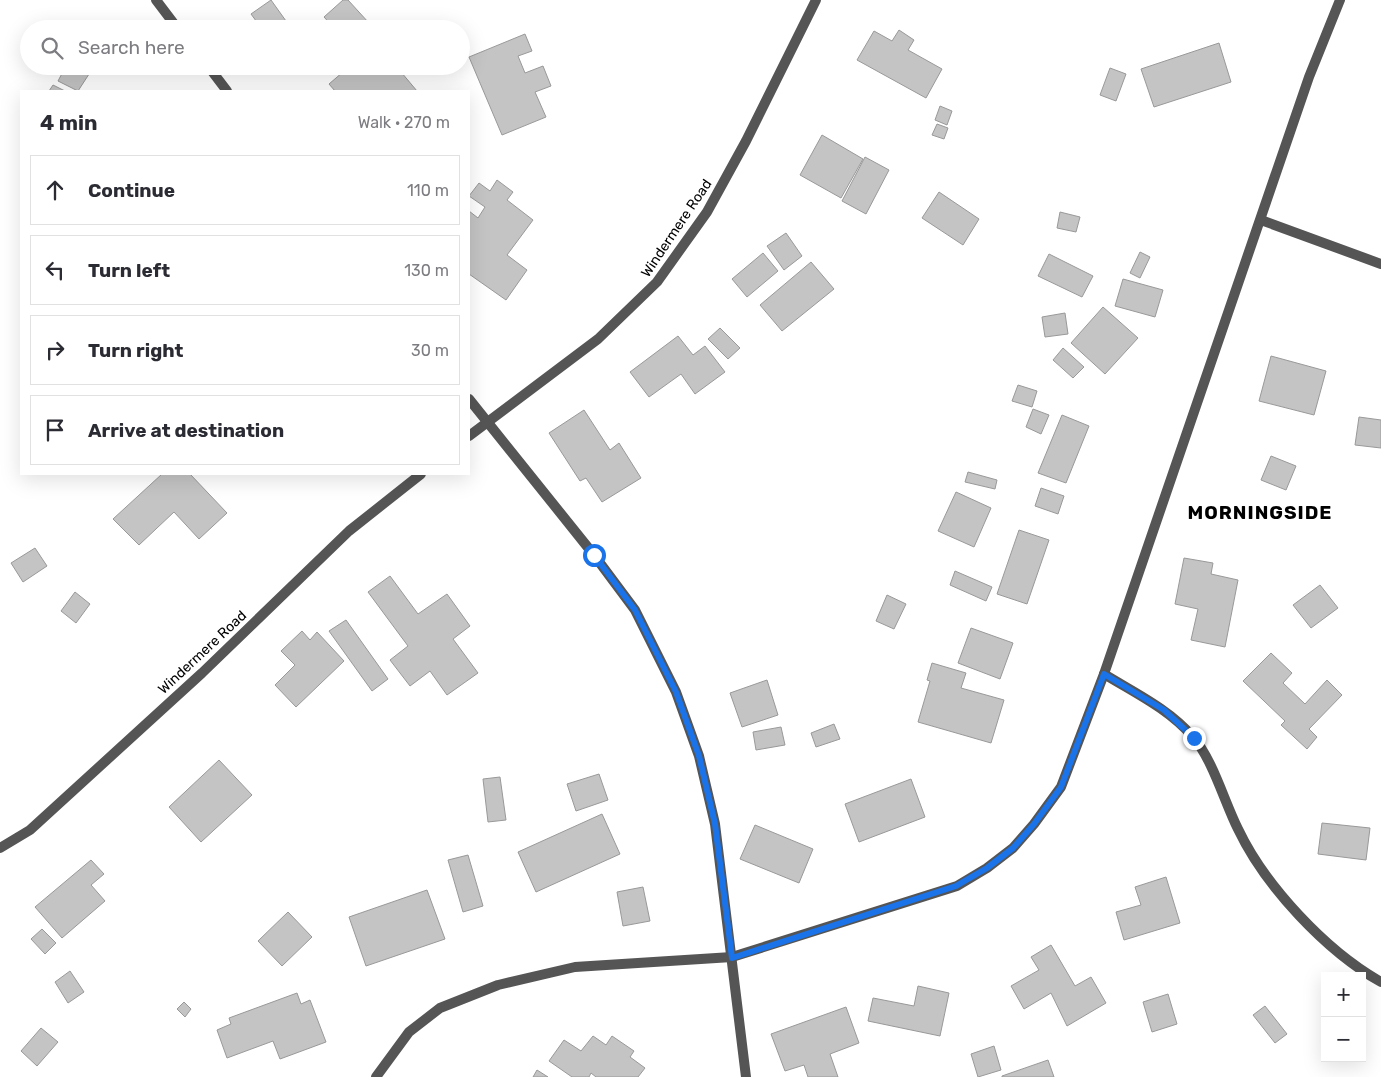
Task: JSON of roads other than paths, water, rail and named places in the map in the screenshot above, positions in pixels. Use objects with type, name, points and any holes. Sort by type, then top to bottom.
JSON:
[{"type":"street","points":[[156,0],[171,20]]},
{"type":"street","name":"Windermere Road","points":[[470,435],[598,339],[657,282],[707,212],[746,141],[816,0]]},
{"type":"street","points":[[376,1077],[409,1032],[440,1008],[498,984],[575,966],[732,958],[956,886],[987,868],[1013,848],[1061,787],[1104,674],[1309,77],[1340,0]]},
{"type":"street","points":[[215,75],[227,90]]},
{"type":"street","points":[[1260,220],[1381,264]]},
{"type":"street","points":[[470,400],[594,555],[635,610],[676,692],[699,756],[715,824],[746,1077]]},
{"type":"street","name":"Windermere Road","points":[[0,848],[30,830],[202,673],[349,531],[420,475]]},
{"type":"street","points":[[1104,674],[1164,710],[1194,738],[1208,762],[1224,801],[1252,855],[1286,900],[1326,944],[1381,982]]},
{"type":"district","name":"MORNINGSIDE","points":[[1260,512]]}]
